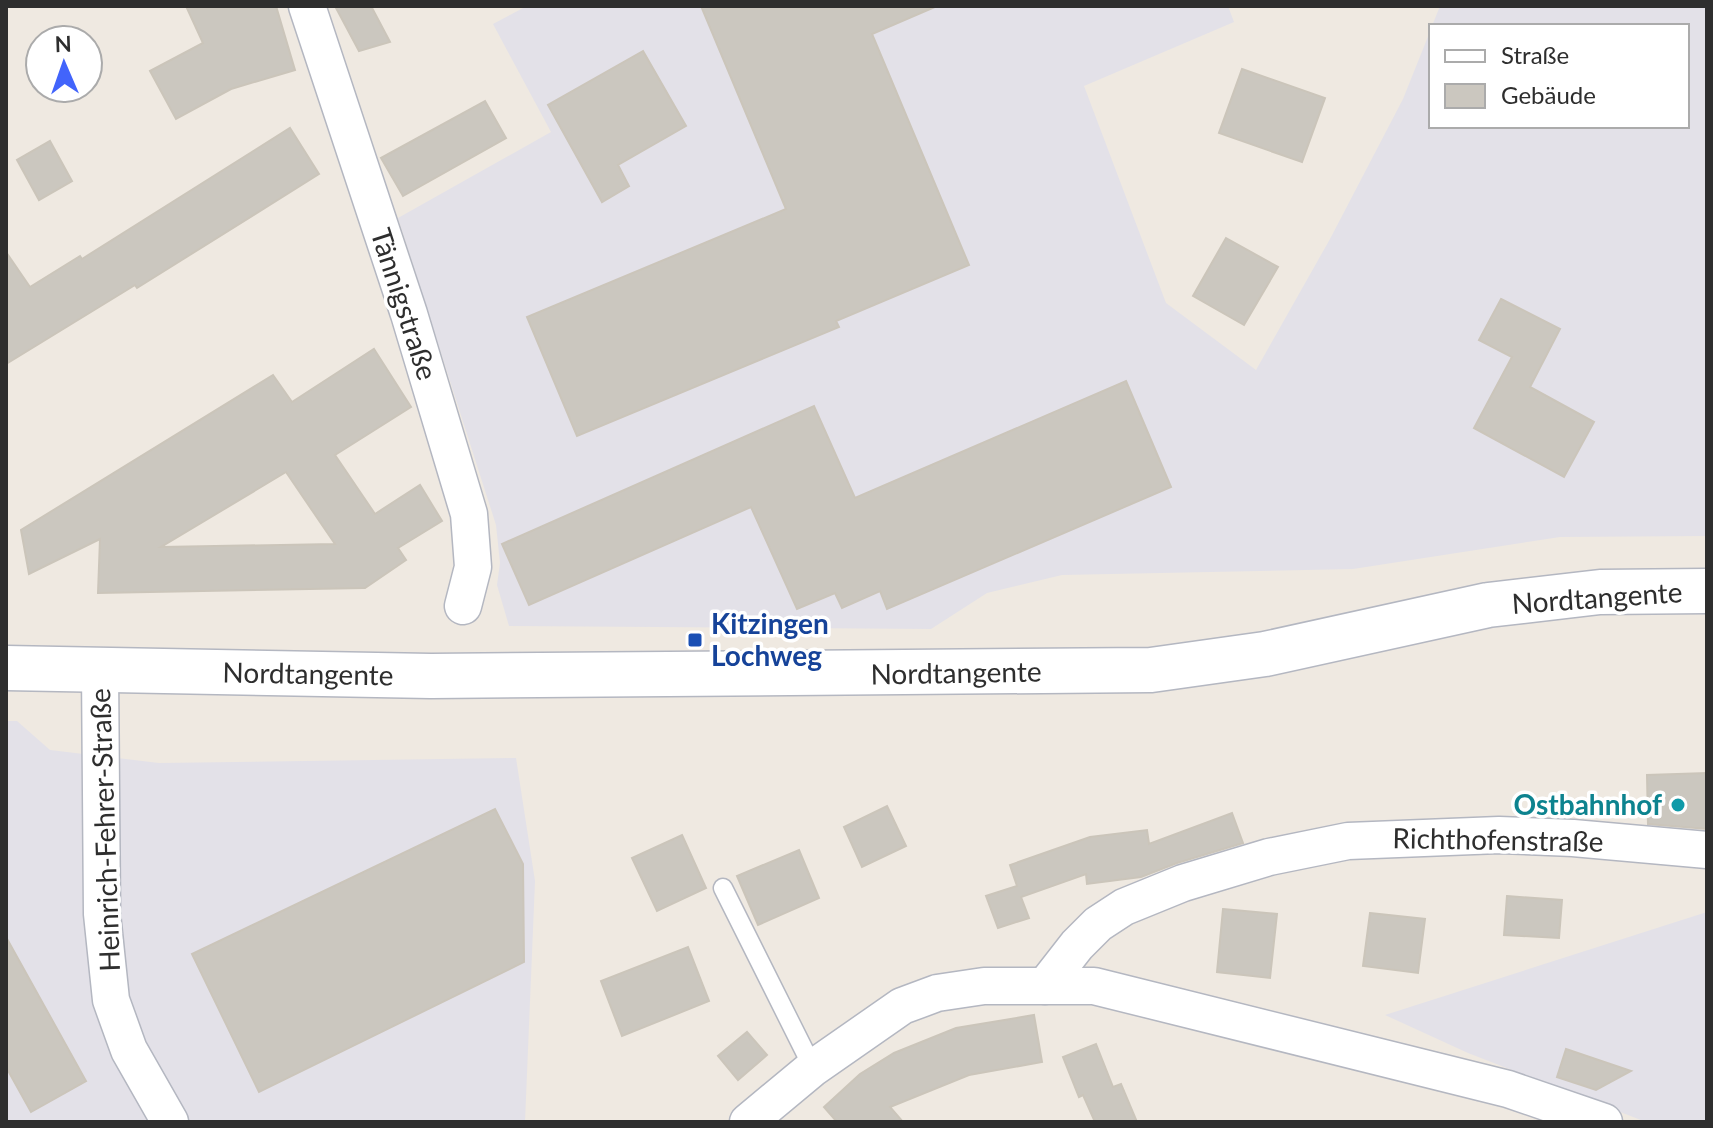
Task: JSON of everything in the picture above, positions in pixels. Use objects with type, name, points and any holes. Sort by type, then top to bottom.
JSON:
[{"type":"main road","name":"Nordtangente","points":[[6,668],[431,676],[1151,670],[1265,654],[1488,605],[1600,592],[1707,591]]},
{"type":"street","name":"Tännigstraße","points":[[307,6],[409,314],[469,514],[473,567],[463,606]]},
{"type":"street","name":"Heinrich-Fehrer-Straße","points":[[100,669],[102,914],[111,1000],[129,1050],[170,1122]]},
{"type":"street","name":"Richthofenstraße","points":[[1045,986],[1077,945],[1098,924],[1124,907],[1198,878],[1269,857],[1348,841],[1499,835],[1707,850]]},
{"type":"street","points":[[748,1122],[813,1068],[902,1006],[937,993],[984,986],[1094,986],[1508,1089],[1604,1122]]},
{"type":"lane","points":[[723,888],[813,1068]]},
{"type":"shaded area","points":[[527,6],[1228,6],[1234,22],[1084,86],[1166,303],[1256,370],[1330,239],[1403,99],[1429,34],[1429,128],[1689,128],[1689,24],[1433,24],[1440,6],[1707,6],[1707,536],[1560,537],[1353,569],[1062,575],[987,593],[931,629],[509,626],[497,585],[500,563],[496,525],[398,218],[551,132],[493,24]]},
{"type":"shaded area","points":[[6,721],[17,721],[50,750],[159,763],[516,758],[535,881],[525,1122],[6,1122]]},
{"type":"shaded area","points":[[1707,912],[1707,1122],[1646,1122],[1468,1053],[1385,1015]]},
{"type":"building","points":[[186,6],[276,6],[295,70],[231,89],[176,119],[150,71],[203,43]]},
{"type":"building","points":[[335,6],[371,6],[390,42],[359,51]]},
{"type":"building","points":[[701,6],[937,6],[872,34],[969,265],[836,321],[839,327],[577,436],[527,317],[786,209]]},
{"type":"building","points":[[643,51],[686,126],[618,165],[629,186],[602,202],[548,105]]},
{"type":"building","points":[[1242,69],[1325,98],[1302,162],[1219,133]]},
{"type":"building","points":[[485,101],[506,138],[403,196],[381,158]]},
{"type":"building","points":[[290,128],[319,174],[137,288],[135,285],[6,364],[6,252],[30,287],[80,256],[82,259]]},
{"type":"building","points":[[50,141],[72,181],[39,200],[17,160]]},
{"type":"building","points":[[1226,238],[1278,267],[1244,325],[1193,296]]},
{"type":"building","points":[[1501,299],[1560,329],[1530,387],[1594,422],[1564,477],[1474,428],[1512,357],[1479,340]]},
{"type":"building","points":[[374,349],[411,407],[335,455],[375,514],[420,485],[442,521],[398,548],[406,560],[365,588],[98,593],[100,539],[29,574],[21,530],[273,375],[292,402]],"holes":[[[286,472],[335,544],[161,547]]]},
{"type":"building","points":[[1126,381],[1171,487],[887,609],[880,591],[842,608],[835,593],[797,609],[751,507],[529,605],[502,544],[814,406],[855,498]]},
{"type":"building","name":"Ostbahnhof","points":[[1707,773],[1707,829],[1648,824],[1647,775]]},
{"type":"building","points":[[887,806],[906,846],[862,867],[844,827]]},
{"type":"building","points":[[495,809],[523,864],[524,962],[259,1092],[192,954]]},
{"type":"building","points":[[1232,813],[1243,843],[1141,877],[1087,884],[1086,874],[1021,897],[1029,918],[998,928],[986,896],[1017,886],[1010,865],[1090,837],[1147,830],[1149,844]]},
{"type":"building","points":[[682,835],[706,888],[657,911],[632,858]]},
{"type":"building","points":[[799,850],[819,898],[758,925],[737,876]]},
{"type":"building","points":[[1507,896],[1562,900],[1559,938],[1504,935]]},
{"type":"building","points":[[1223,909],[1277,914],[1270,978],[1217,972]]},
{"type":"building","points":[[1370,913],[1425,919],[1418,973],[1363,966]]},
{"type":"building","points":[[6,937],[86,1081],[31,1112],[6,1067]]},
{"type":"building","points":[[688,947],[709,1001],[622,1036],[601,981]]},
{"type":"building","points":[[1034,1015],[1042,1062],[969,1075],[890,1107],[903,1122],[837,1122],[824,1107],[860,1074],[894,1053],[956,1028]]},
{"type":"building","points":[[747,1032],[767,1055],[738,1080],[718,1056]]},
{"type":"building","points":[[1096,1044],[1113,1087],[1121,1084],[1137,1122],[1095,1122],[1083,1095],[1079,1097],[1063,1057]]},
{"type":"building","points":[[1566,1049],[1631,1071],[1596,1090],[1557,1077]]},
{"type":"place","name":"Kitzingen Lochweg","points":[[695,640]]},
{"type":"place","name":"Ostbahnhof","points":[[1678,805]]}]
